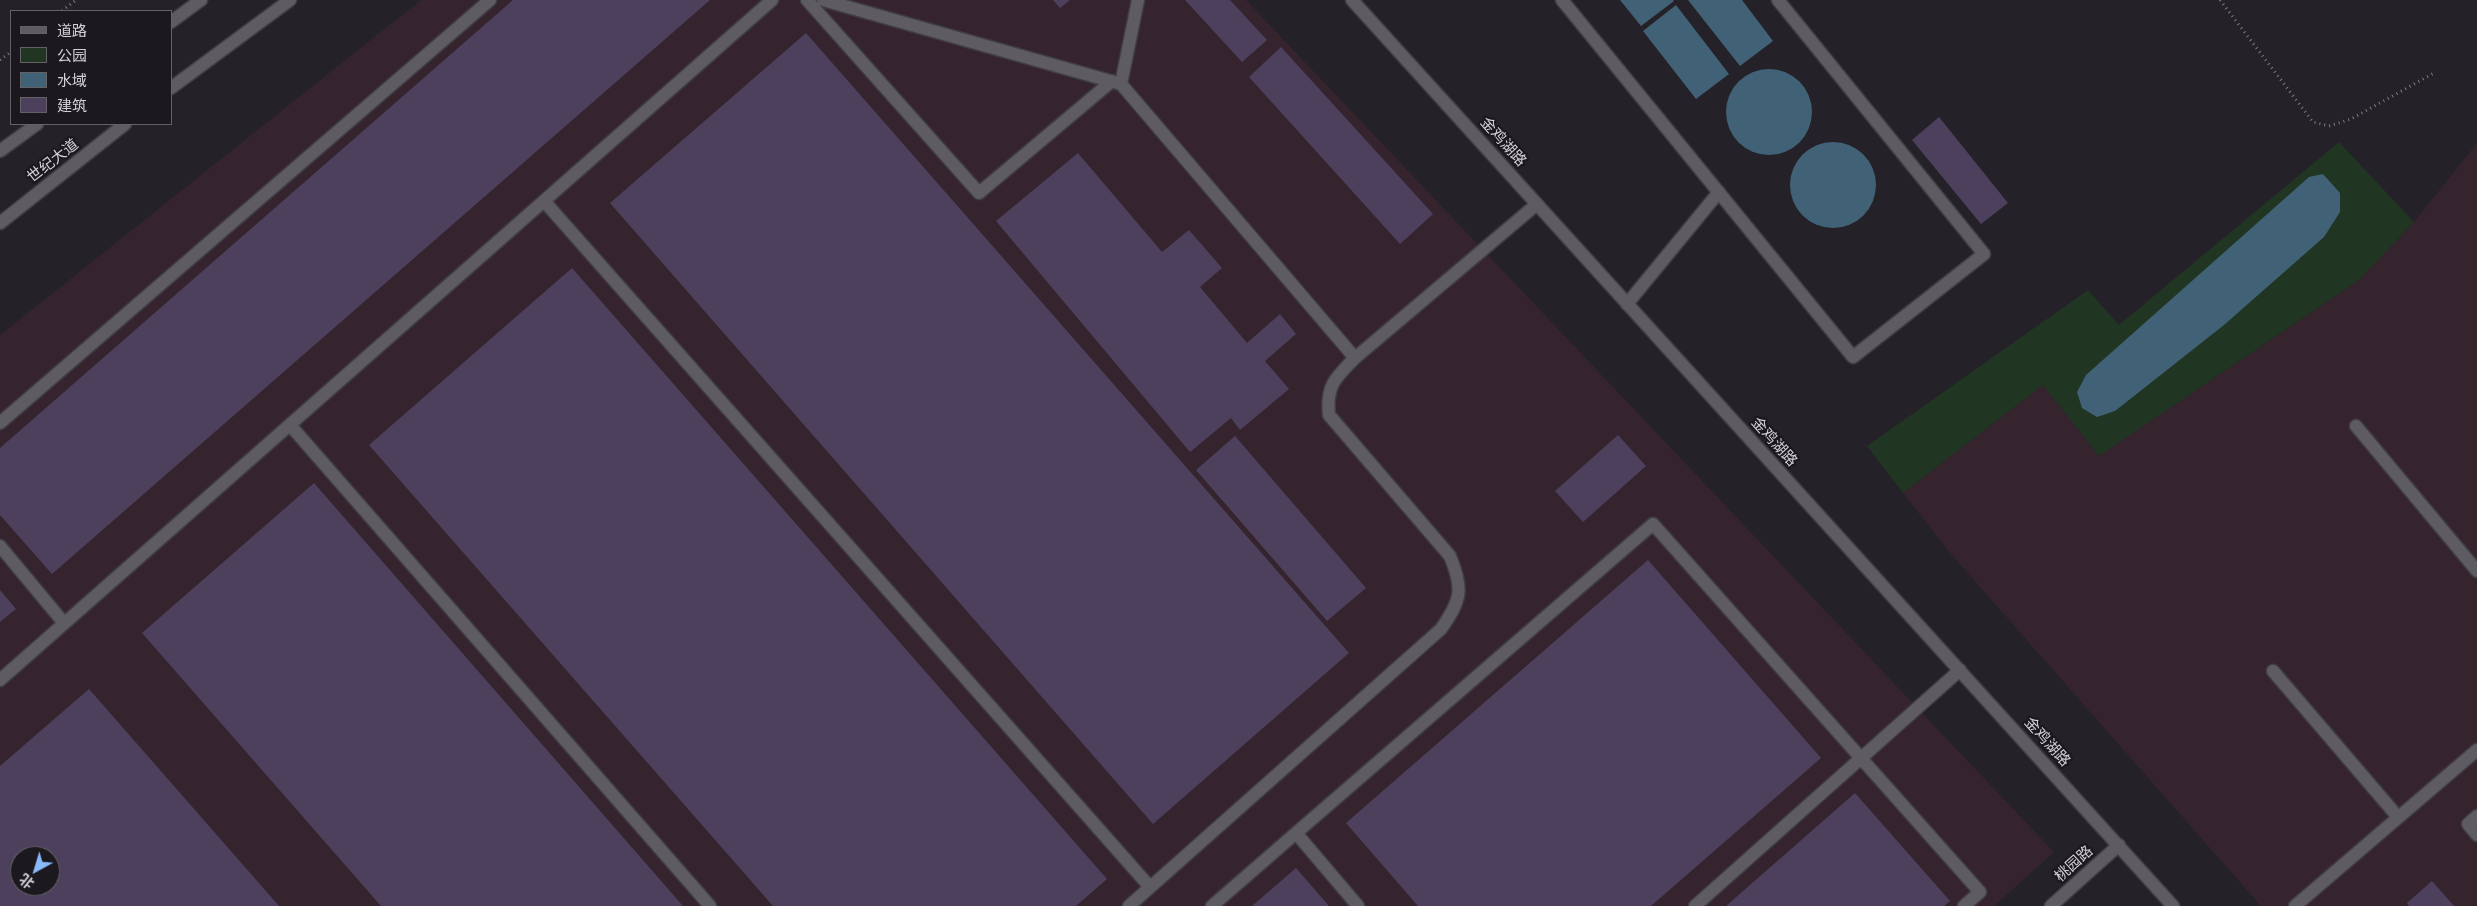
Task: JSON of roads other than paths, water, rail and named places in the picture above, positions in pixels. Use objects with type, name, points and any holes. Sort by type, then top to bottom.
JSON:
[{"type":"street","points":[[172,21],[201,0]]},
{"type":"street","points":[[172,87],[290,0]]},
{"type":"street","points":[[0,423],[490,0]]},
{"type":"street","points":[[0,680],[772,0]]},
{"type":"street","points":[[807,0],[978,193],[1117,82],[1138,0]]},
{"type":"street","points":[[823,0],[1117,82],[1355,358]]},
{"type":"street","name":"金鸡湖路","points":[[1352,0],[2173,906]]},
{"type":"street","points":[[1562,0],[1853,357],[1984,254],[1778,0]]},
{"type":"street","points":[[0,151],[35,125]]},
{"type":"street","name":"世纪大道","points":[[0,223],[124,125]]},
{"type":"street","points":[[1627,304],[1718,192]]},
{"type":"street","points":[[544,201],[1150,887]]},
{"type":"street","points":[[1129,906],[1441,629],[1452,613],[1459,592],[1459,578],[1450,556],[1329,415],[1327,398],[1334,379],[1355,358],[1536,204]]},
{"type":"street","points":[[290,425],[710,906]]},
{"type":"street","points":[[2356,426],[2477,571]]},
{"type":"street","points":[[1212,906],[1653,524],[1980,892],[1964,906]]},
{"type":"street","points":[[0,546],[64,623]]},
{"type":"street","points":[[1695,906],[1960,670]]},
{"type":"street","points":[[2273,671],[2398,817]]},
{"type":"street","points":[[2295,906],[2477,750]]},
{"type":"street","points":[[2477,816],[2468,824],[2477,835]]},
{"type":"street","points":[[1296,834],[1358,906]]},
{"type":"street","name":"桃园路","points":[[2051,906],[2119,845]]},
{"type":"water","points":[[1620,0],[1673,0],[1674,1],[1641,26]]},
{"type":"water","points":[[1688,0],[1742,0],[1773,41],[1740,66]]},
{"type":"water","points":[[1676,5],[1729,74],[1696,99],[1643,31]]},
{"type":"water","points":[[1769,69],[1785,72],[1793,76],[1805,88],[1809,96],[1812,112],[1809,128],[1805,136],[1793,148],[1785,152],[1769,155],[1753,152],[1745,148],[1733,136],[1729,128],[1726,112],[1729,96],[1733,88],[1745,76],[1753,72]]},
{"type":"water","points":[[1833,142],[1849,145],[1857,149],[1869,161],[1873,169],[1876,185],[1873,201],[1869,209],[1857,221],[1849,225],[1833,228],[1817,225],[1809,221],[1797,209],[1793,201],[1790,185],[1793,169],[1797,161],[1809,149],[1817,145]]},
{"type":"water","points":[[2323,174],[2340,193],[2340,212],[2324,237],[2224,325],[2115,411],[2097,417],[2082,408],[2077,392],[2086,375],[2309,177]]}]
